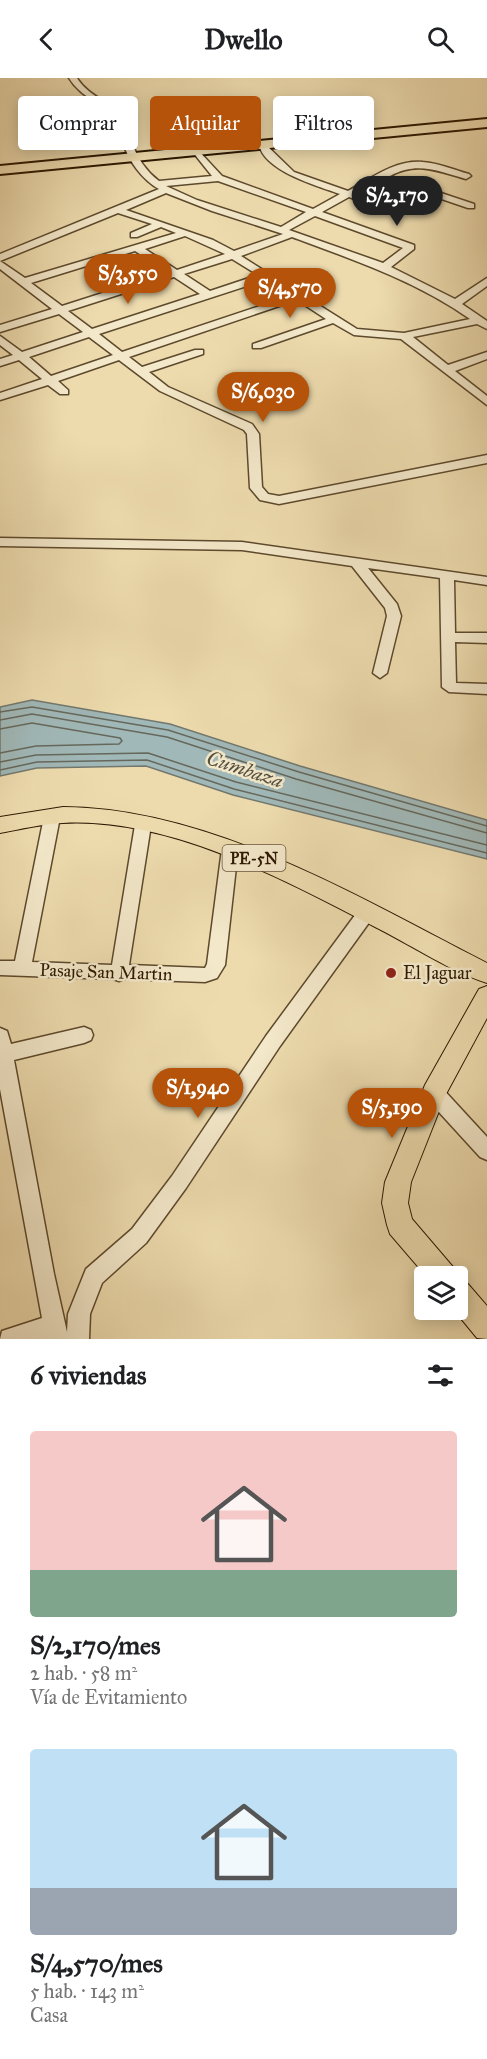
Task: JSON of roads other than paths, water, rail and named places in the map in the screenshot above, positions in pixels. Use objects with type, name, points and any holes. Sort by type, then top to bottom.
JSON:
[{"type":"highway","points":[[0,170],[487,123]]},
{"type":"main road","name":"PE-5N","points":[[0,825],[63,815],[101,816],[231,849],[251,856],[367,912],[487,974]]},
{"type":"main road","points":[[435,1266],[400,1225],[395,1203],[398,1182],[434,1094],[487,996]]},
{"type":"main road","points":[[468,1305],[487,1328]]},
{"type":"street","points":[[73,78],[90,96],[124,122],[127,143],[147,176],[161,187],[384,267],[454,303],[482,323]]},
{"type":"street","points":[[262,144],[273,158],[291,174],[389,208]]},
{"type":"street","points":[[196,151],[219,178]]},
{"type":"street","points":[[0,329],[233,255],[287,232],[314,212],[400,166],[418,163],[466,176]]},
{"type":"street","points":[[382,176],[471,206]]},
{"type":"street","points":[[0,258],[120,209],[161,187],[219,178],[410,248],[384,267]]},
{"type":"street","points":[[120,209],[210,242],[333,320],[358,333],[404,336],[482,323]]},
{"type":"street","points":[[134,235],[161,224]]},
{"type":"street","points":[[25,282],[44,274],[185,234]]},
{"type":"street","points":[[137,248],[178,272],[209,295]]},
{"type":"street","points":[[0,264],[164,389],[248,428],[253,434],[256,488],[264,497],[279,500],[487,459]]},
{"type":"street","points":[[0,363],[266,276]]},
{"type":"street","points":[[454,303],[487,281]]},
{"type":"street","points":[[0,397],[53,381],[296,297]]},
{"type":"street","points":[[257,346],[333,320]]},
{"type":"street","points":[[404,336],[487,402]]},
{"type":"street","points":[[0,339],[64,392]]},
{"type":"street","points":[[141,371],[199,352]]},
{"type":"street","points":[[446,370],[487,355]]},
{"type":"street","points":[[0,542],[242,546],[487,581]]},
{"type":"street","points":[[357,563],[392,607],[394,616],[380,673]]},
{"type":"street","points":[[447,576],[449,687],[487,689]]},
{"type":"street","points":[[447,637],[487,638]]},
{"type":"street","points":[[22,969],[52,817]]},
{"type":"street","points":[[119,974],[143,825]]},
{"type":"street","name":"Pasaje San Martin","points":[[0,968],[119,974],[205,975],[211,973],[216,965],[231,849]]},
{"type":"street","points":[[78,1339],[79,1314],[94,1276],[139,1236],[179,1182],[273,1041],[367,912]]},
{"type":"street","points":[[10,1339],[57,1331],[43,1274],[2,1045],[84,1035]]},
{"type":"street","points":[[434,1094],[487,1151]]},
{"type":"water","name":"Cumbaza","points":[[32,700],[170,724],[300,766],[487,820],[487,859],[233,795],[146,766],[37,768],[0,776],[0,707]]},
{"type":"place","name":"El Jaguar","points":[[391,973]]}]
